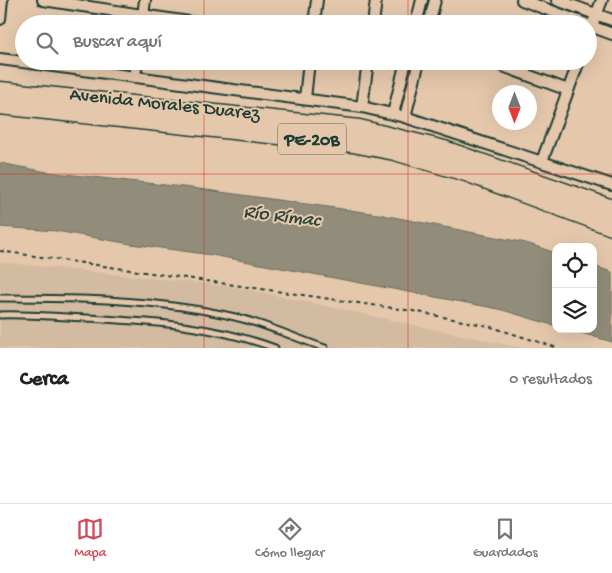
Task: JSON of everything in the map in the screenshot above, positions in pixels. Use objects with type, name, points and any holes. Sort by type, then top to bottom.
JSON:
[{"type":"highway","name":"Avenida Morales Duarez","points":[[0,91],[359,129],[444,150],[612,209]]},
{"type":"highway","name":"Avenida Morales Duarez","points":[[0,105],[343,142],[395,150],[466,172],[612,226]]},
{"type":"street","points":[[0,19],[2,0]]},
{"type":"street","points":[[42,0],[122,15]]},
{"type":"street","points":[[143,15],[145,0]]},
{"type":"street","points":[[315,15],[317,0]]},
{"type":"street","points":[[374,15],[376,0]]},
{"type":"street","points":[[418,15],[422,0]]},
{"type":"street","points":[[431,15],[435,0]]},
{"type":"street","points":[[522,0],[558,15]]},
{"type":"street","points":[[557,0],[612,20]]},
{"type":"street","points":[[596,14],[602,0]]},
{"type":"street","points":[[597,30],[612,34]]},
{"type":"street","name":"Avenida Morales Duarez","points":[[0,59],[15,61]]},
{"type":"street","name":"Avenida Morales Duarez","points":[[82,70],[362,107],[406,116],[611,182]]},
{"type":"street","points":[[135,77],[136,70]]},
{"type":"street","points":[[305,99],[308,70]]},
{"type":"street","points":[[362,107],[367,70]]},
{"type":"street","points":[[393,114],[404,70]]},
{"type":"street","points":[[406,116],[417,70]]},
{"type":"street","points":[[514,70],[568,90]]},
{"type":"street","points":[[542,161],[576,70]]},
{"type":"lane","points":[[0,298],[59,298],[183,307],[266,326],[325,348]]},
{"type":"lane","points":[[0,315],[28,315],[176,325],[224,333],[274,348]]},
{"type":"path","points":[[0,250],[413,311],[488,326],[558,348]]},
{"type":"shaded area","points":[[0,262],[237,287],[522,348],[0,348]]},
{"type":"water","name":"Río Rímac","points":[[0,163],[47,172],[192,188],[378,214],[526,243],[552,252],[552,325],[499,309],[212,255],[56,231],[0,227]]},
{"type":"water","points":[[597,267],[612,272],[612,342],[582,333],[597,333]]}]
